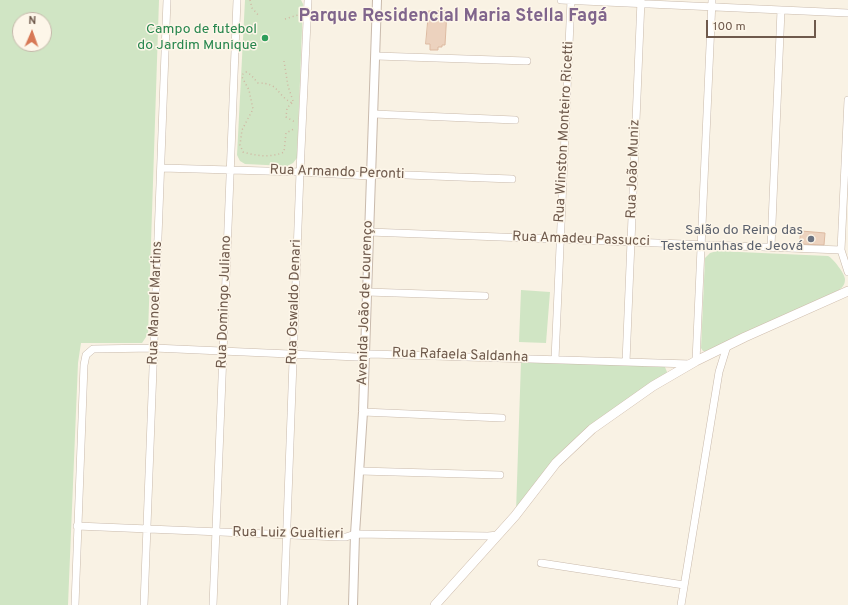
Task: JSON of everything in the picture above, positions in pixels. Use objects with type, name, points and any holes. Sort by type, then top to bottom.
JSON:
[{"type":"main road","points":[[435,605],[515,516],[556,463],[592,429],[653,386],[694,363],[745,337],[848,291]]},
{"type":"street","name":"Rua Manoel Martins","points":[[144,605],[162,168],[167,0]]},
{"type":"street","name":"Rua Domingo Juliano","points":[[213,605],[237,0]]},
{"type":"street","name":"Rua Oswaldo Denari","points":[[284,605],[308,0]]},
{"type":"street","name":"Avenida João de Lourenço","points":[[353,605],[355,534],[360,471],[377,0]]},
{"type":"street","points":[[561,0],[712,3],[781,10],[848,13]]},
{"type":"street","name":"Rua Winston Monteiro Ricetti","points":[[555,359],[571,0]]},
{"type":"street","name":"Rua João Muniz","points":[[626,362],[641,1]]},
{"type":"street","points":[[694,363],[712,3]]},
{"type":"street","points":[[771,247],[781,10]]},
{"type":"street","points":[[376,56],[526,61]]},
{"type":"street","points":[[848,100],[846,216],[841,250],[848,272]]},
{"type":"street","points":[[374,114],[515,120]]},
{"type":"street","name":"Rua Armando Peronti","points":[[162,168],[300,172],[370,176],[380,174],[512,179]]},
{"type":"street","name":"Rua Amadeu Passucci","points":[[369,232],[841,250]]},
{"type":"street","points":[[367,292],[485,296]]},
{"type":"street","points":[[681,605],[719,372],[727,346]]},
{"type":"street","name":"Rua Rafaela Saldanha","points":[[77,526],[84,365],[86,355],[93,348],[154,348],[357,357],[371,354],[694,363]]},
{"type":"street","points":[[362,412],[502,418]]},
{"type":"street","points":[[360,471],[500,475]]},
{"type":"street","points":[[75,605],[77,526]]},
{"type":"street","name":"Rua Luiz Gualtieri","points":[[77,526],[286,536],[346,537],[355,534],[498,535]]},
{"type":"street","points":[[541,563],[684,585]]},
{"type":"path","points":[[250,0],[252,8],[259,16]]},
{"type":"path","points":[[286,19],[303,13]]},
{"type":"path","points":[[284,62],[288,86],[293,101],[287,108],[286,117],[298,123]]},
{"type":"path","points":[[292,103],[286,100],[270,83],[258,83],[250,74],[246,72],[243,74],[242,77],[249,90],[253,108],[242,130],[240,145],[243,152],[276,156],[284,152],[286,133],[298,128]]},
{"type":"green space","points":[[0,0],[159,0],[148,334],[142,343],[81,343],[78,363],[68,605],[0,605]]},
{"type":"green space","points":[[245,0],[301,0],[303,4],[297,158],[293,163],[287,166],[245,164],[240,161],[237,155]]},
{"type":"green space","points":[[717,251],[828,256],[841,270],[845,282],[843,287],[839,290],[706,351],[703,351],[701,348],[705,258],[710,253]]},
{"type":"green space","points":[[521,290],[550,292],[546,343],[519,342]]},
{"type":"green space","points":[[521,361],[665,367],[667,372],[592,425],[516,512]]},
{"type":"building","points":[[429,11],[447,11],[445,45],[438,47],[438,50],[430,50],[430,44],[426,44]]},
{"type":"building","points":[[801,231],[825,233],[824,245],[800,244]]},
{"type":"place","name":"Campo de futebol do Jardim Munique","points":[[265,38]]},
{"type":"place","name":"Salão do Reino das Testemunhas de Jeová","points":[[811,239]]},
{"type":"district","name":"Parque Residencial Maria Stella Fagá","points":[[453,17]]}]
